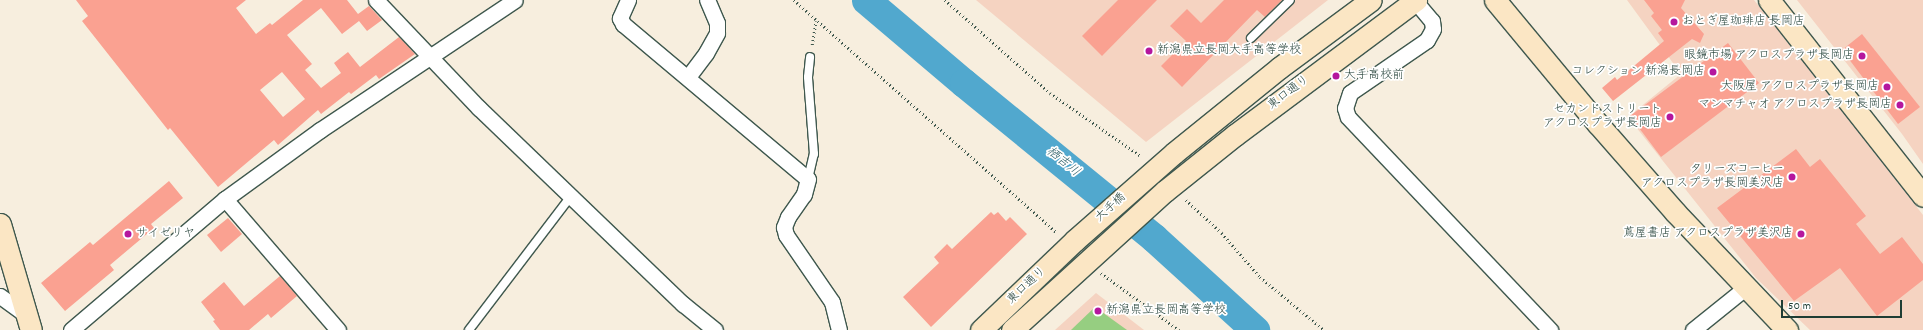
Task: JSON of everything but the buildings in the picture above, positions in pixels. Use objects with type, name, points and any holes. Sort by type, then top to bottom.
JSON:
[{"type":"street","points":[[376,0],[429,57],[571,196],[683,304],[715,330]]},
{"type":"street","points":[[628,0],[620,18],[623,24],[688,77],[753,135],[808,179],[804,194],[788,217],[784,227],[786,235],[832,302],[839,330]]},
{"type":"street","points":[[688,77],[706,53],[717,33],[717,23],[706,0]]},
{"type":"street","points":[[1144,166],[1244,95],[1371,0]]},
{"type":"street","points":[[1416,0],[1432,21],[1433,29],[1427,40],[1350,93],[1345,108],[1348,117],[1550,330]]},
{"type":"street","name":"東口通り","points":[[1166,191],[1276,103],[1416,0]]},
{"type":"street","points":[[1496,0],[1598,124],[1745,288],[1787,330]]},
{"type":"street","points":[[1769,0],[1923,196]]},
{"type":"street","points":[[71,330],[226,199],[320,130],[511,1]]},
{"type":"street","name":"大手橋","points":[[1074,241],[1144,166]]},
{"type":"street","name":"大手橋","points":[[1096,265],[1166,191]]},
{"type":"street","points":[[226,199],[338,330]]},
{"type":"street","points":[[0,224],[28,322]]},
{"type":"street","name":"東口通り","points":[[981,330],[1074,241]]},
{"type":"street","name":"東口通り","points":[[1012,330],[1096,265]]},
{"type":"street","points":[[1693,330],[1745,288]]},
{"type":"street","points":[[0,296],[28,322]]},
{"type":"lane","points":[[1251,38],[1290,0]]},
{"type":"lane","points":[[808,179],[814,154],[808,76],[810,57]]},
{"type":"lane","points":[[469,330],[571,196]]},
{"type":"path","points":[[794,0],[856,52],[1055,232]]},
{"type":"path","points":[[945,0],[1050,93],[1144,166]]},
{"type":"path","points":[[810,57],[816,20]]},
{"type":"path","points":[[1186,200],[1222,233],[1260,277],[1324,330]]},
{"type":"path","points":[[1096,265],[1179,330]]},
{"type":"shaded area","name":"新潟県立長岡大手高等学校","points":[[976,0],[1328,0],[1146,142]]},
{"type":"shaded area","points":[[1627,0],[1754,0],[1923,215],[1923,330],[1810,330],[1756,278],[1628,117],[1681,74]]},
{"type":"shaded area","points":[[1797,0],[1923,0],[1923,164],[1902,134]]},
{"type":"shaded area","name":"新潟県立長岡高等学校","points":[[1096,293],[1144,330],[1055,330]]},
{"type":"green space","points":[[1095,307],[1127,330],[1071,330]]},
{"type":"waterway","name":"栖吉川","points":[[866,0],[964,83],[1154,238],[1255,330]]},
{"type":"place","name":"おとぎ屋珈琲店 長岡店","points":[[1674,22]]},
{"type":"place","name":"新潟県立長岡大手高等学校","points":[[1149,51]]},
{"type":"place","name":"眼鏡市場 アクロスプラザ長岡店","points":[[1862,56]]},
{"type":"place","name":"コレクション 新潟長岡店","points":[[1713,72]]},
{"type":"place","name":"大手高校前","points":[[1336,76]]},
{"type":"place","name":"大阪屋 アクロスプラザ長岡店","points":[[1887,87]]},
{"type":"place","name":"マンマチャオ アクロスプラザ長岡店","points":[[1900,105]]},
{"type":"place","name":"セカンドストリート アクロスプラザ長岡店","points":[[1670,117]]},
{"type":"place","name":"タリーズコーヒー アクロスプラザ長岡美沢店","points":[[1792,177]]},
{"type":"place","name":"サイゼリヤ","points":[[128,234]]},
{"type":"place","name":"蔦屋書店 アクロスプラザ美沢店","points":[[1801,234]]},
{"type":"place","name":"新潟県立長岡高等学校","points":[[1098,311]]}]
